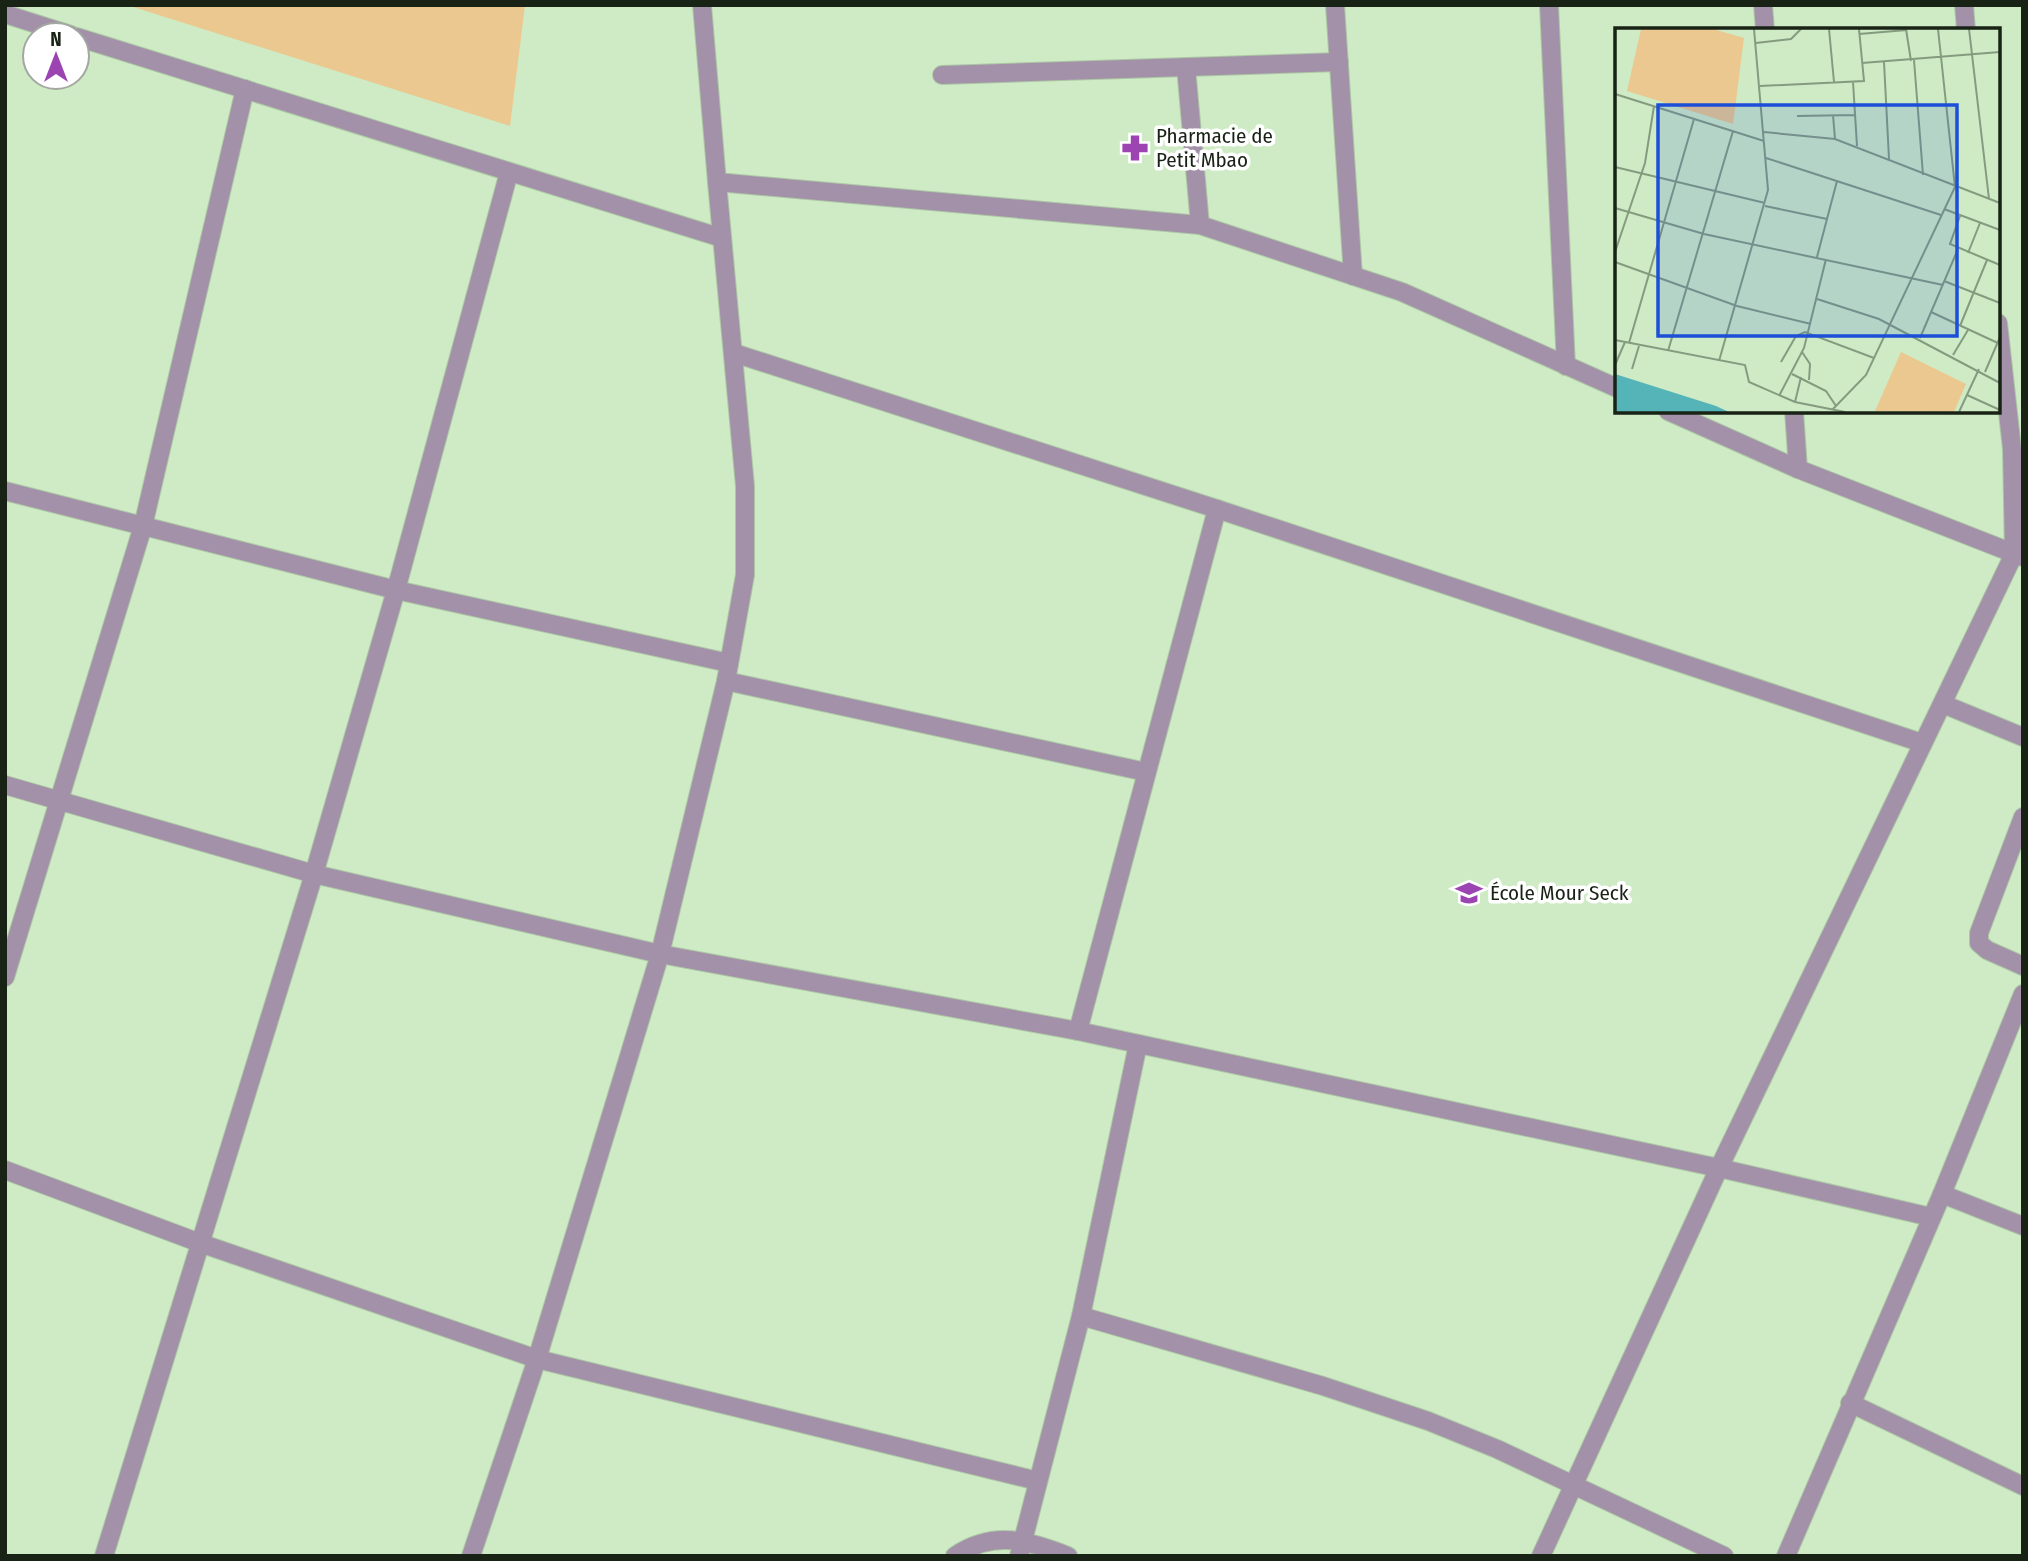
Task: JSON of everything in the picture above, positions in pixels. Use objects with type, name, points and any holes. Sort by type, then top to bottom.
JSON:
[{"type":"street","points":[[471,1556],[537,1359],[660,954],[726,681],[745,575],[745,486],[702,5]]},
{"type":"street","points":[[1335,5],[1353,276]]},
{"type":"street","points":[[1549,5],[1566,366]]},
{"type":"street","points":[[1763,5],[1765,28]]},
{"type":"street","points":[[1964,5],[1966,28]]},
{"type":"street","points":[[5,15],[25,21]]},
{"type":"street","points":[[91,41],[722,239]]},
{"type":"street","points":[[942,75],[1339,62]]},
{"type":"street","points":[[1186,67],[1200,225]]},
{"type":"street","points":[[5,977],[143,526],[245,89]]},
{"type":"street","points":[[104,1556],[314,874],[396,590],[509,172]]},
{"type":"street","points":[[717,182],[1200,225],[1402,292],[1615,387]]},
{"type":"street","points":[[1541,1556],[1719,1168],[1922,743],[2018,556],[2012,449],[2000,341]]},
{"type":"street","points":[[734,354],[1217,509],[1922,743]]},
{"type":"street","points":[[1672,413],[1798,469],[2018,556]]},
{"type":"street","points":[[1794,413],[1798,469]]},
{"type":"street","points":[[5,491],[396,590],[729,663]]},
{"type":"street","points":[[1078,1031],[1217,509]]},
{"type":"street","points":[[726,681],[1146,772]]},
{"type":"street","points":[[1943,704],[2023,737]]},
{"type":"street","points":[[5,785],[314,874],[660,954],[1078,1031],[1719,1168],[1931,1217]]},
{"type":"street","points":[[2023,817],[1979,933],[1979,943],[1987,950],[2023,966]]},
{"type":"street","points":[[1786,1556],[1942,1194],[2023,994]]},
{"type":"street","points":[[1021,1548],[1081,1316],[1138,1044]]},
{"type":"street","points":[[5,1170],[200,1243],[537,1359],[1038,1481]]},
{"type":"street","points":[[1942,1194],[2023,1226]]},
{"type":"street","points":[[1081,1316],[1323,1386],[1428,1421],[1497,1449],[1724,1556]]},
{"type":"street","points":[[1850,1404],[2023,1486]]},
{"type":"street","points":[[955,1556],[966,1549],[998,1539],[1021,1548],[1068,1556]]},
{"type":"shaded area","points":[[127,5],[525,5],[510,126]]},
{"type":"place","name":"Pharmacie de Petit Mbao","points":[[1135,148]]},
{"type":"place","name":"École Mour Seck","points":[[1469,893]]}]
